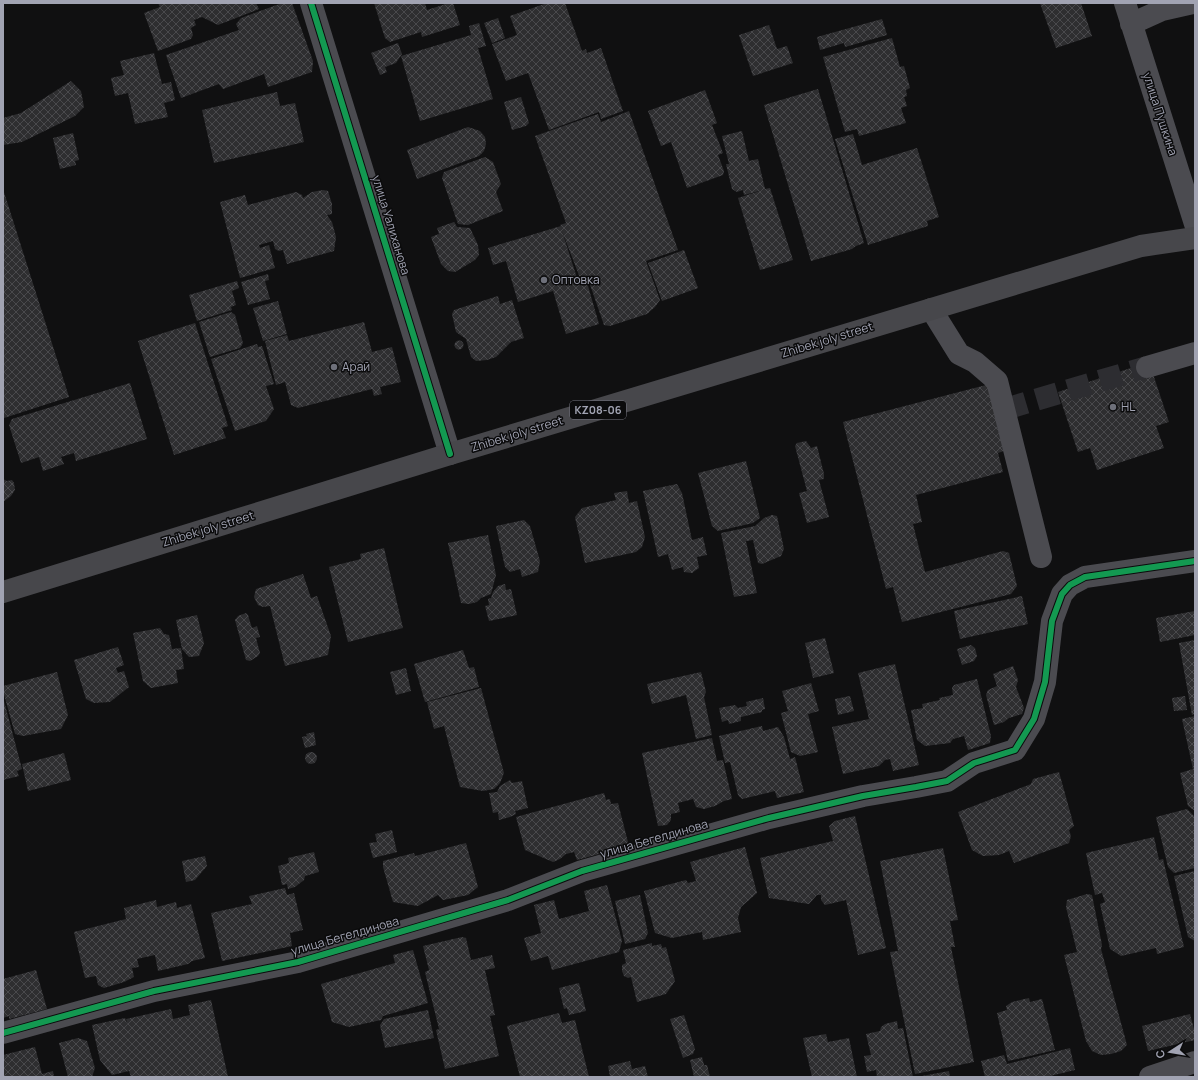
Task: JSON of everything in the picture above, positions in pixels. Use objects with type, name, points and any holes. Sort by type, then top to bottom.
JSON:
[{"type":"highway","name":"Zhibek joly street","points":[[3,592],[450,454],[1141,246],[1195,238]]},
{"type":"street","name":"улица Уалиханова","points":[[311,3],[450,454]]},
{"type":"street","name":"улица Пушкина","points":[[1124,3],[1195,224]]},
{"type":"street","points":[[1131,24],[1162,10],[1193,3]]},
{"type":"street","points":[[931,309],[959,354],[975,362],[998,381],[1042,557]]},
{"type":"street","points":[[1147,367],[1195,353]]},
{"type":"street","name":"улица Бегелдинова","points":[[3,1033],[154,991],[298,962],[508,900],[582,871],[769,818],[863,796],[947,781],[974,763],[1015,750],[1034,719],[1044,682],[1052,622],[1062,594],[1070,584],[1085,577],[1195,561]]},
{"type":"street","points":[[1150,1077],[1195,1062]]},
{"type":"building","points":[[158,3],[256,3],[259,9],[218,25],[202,17],[194,20],[196,25],[191,28],[193,35],[191,39],[158,51],[144,13],[160,7]]},
{"type":"building","points":[[282,3],[292,3],[313,61],[312,72],[268,87],[264,74],[223,89],[219,84],[181,98],[166,55],[239,30],[236,24],[241,18]]},
{"type":"building","points":[[374,3],[425,3],[427,10],[453,3],[460,25],[422,37],[421,32],[390,42],[385,38]]},
{"type":"building","points":[[547,3],[565,3],[582,51],[586,49],[587,53],[601,48],[623,111],[601,119],[599,112],[549,130],[528,73],[506,81],[492,44],[517,35],[510,16]]},
{"type":"building","points":[[1040,3],[1081,3],[1092,36],[1056,48]]},
{"type":"building","points":[[498,18],[505,38],[492,43],[484,23]]},
{"type":"building","points":[[882,19],[887,35],[845,47],[844,43],[820,50],[817,37]]},
{"type":"building","points":[[479,23],[486,46],[478,48],[493,99],[420,121],[401,56],[471,35],[469,26]]},
{"type":"building","points":[[769,25],[777,49],[787,46],[793,63],[753,76],[739,35]]},
{"type":"building","points":[[892,38],[900,67],[904,66],[910,88],[906,90],[907,96],[904,97],[907,106],[901,108],[906,123],[859,136],[857,129],[845,132],[823,57]]},
{"type":"building","points":[[398,43],[402,54],[396,63],[385,67],[387,72],[380,75],[371,53]]},
{"type":"building","points":[[154,53],[162,84],[171,82],[175,100],[164,103],[168,117],[135,124],[128,93],[115,96],[111,78],[124,75],[120,61]]},
{"type":"building","points":[[71,81],[81,91],[84,107],[75,116],[22,142],[3,145],[3,118],[21,113]]},
{"type":"building","points":[[818,89],[864,243],[852,249],[811,261],[764,105]]},
{"type":"building","points":[[705,90],[717,123],[712,125],[723,153],[718,155],[724,171],[723,175],[687,188],[671,142],[661,146],[648,111]]},
{"type":"building","points":[[277,92],[280,106],[295,103],[304,142],[214,163],[202,110]]},
{"type":"building","points":[[521,97],[529,123],[526,126],[512,130],[504,102]]},
{"type":"building","points":[[629,111],[678,250],[646,261],[660,300],[655,307],[647,314],[610,326],[604,325],[587,276],[580,278],[562,231],[578,281],[586,279],[599,324],[566,334],[553,291],[518,302],[506,261],[493,265],[488,248],[561,226],[560,225],[566,223],[535,136],[598,114],[601,122]]},
{"type":"building","points":[[468,127],[480,131],[485,137],[486,144],[484,151],[479,156],[417,179],[407,150]]},
{"type":"building","points":[[742,131],[749,161],[758,159],[765,189],[770,188],[793,260],[760,270],[738,198],[763,190],[744,195],[743,190],[737,192],[732,189],[726,164],[729,164],[722,136]]},
{"type":"building","points":[[73,133],[79,160],[75,161],[76,165],[60,169],[53,138]]},
{"type":"building","points":[[853,134],[862,165],[917,148],[939,217],[927,221],[928,226],[868,245],[835,139]]},
{"type":"building","points":[[485,157],[493,162],[501,184],[496,192],[503,211],[468,225],[458,224],[442,178],[444,172]]},
{"type":"building","points":[[3,189],[69,397],[4,418],[3,415]]},
{"type":"building","points":[[323,190],[328,191],[332,204],[332,214],[327,215],[332,222],[336,237],[334,251],[287,264],[283,250],[279,251],[275,249],[273,241],[259,245],[260,248],[269,245],[275,268],[240,278],[220,202],[245,195],[248,205],[296,192],[302,195],[303,198],[312,192]]},
{"type":"building","points":[[454,222],[457,227],[470,228],[478,245],[479,255],[475,260],[455,272],[448,271],[441,264],[431,237],[439,234],[437,228]]},
{"type":"building","points":[[684,250],[698,288],[662,301],[648,263]]},
{"type":"building","points":[[268,274],[269,280],[265,281],[270,299],[248,305],[241,282]]},
{"type":"building","points":[[237,281],[239,288],[232,291],[236,305],[231,307],[232,310],[197,321],[189,295]]},
{"type":"building","points":[[498,296],[500,304],[512,300],[524,338],[511,342],[496,357],[476,361],[471,357],[466,339],[456,332],[452,314],[454,310]]},
{"type":"building","points":[[278,301],[287,334],[263,341],[253,308]]},
{"type":"building","points":[[231,312],[235,315],[243,343],[240,348],[210,357],[199,322]]},
{"type":"building","name":"Арай","points":[[364,322],[372,352],[392,347],[401,382],[380,387],[382,394],[374,396],[372,389],[298,408],[291,405],[285,382],[276,385],[265,341],[287,335],[289,341]]},
{"type":"building","points":[[195,323],[228,426],[222,428],[226,438],[174,455],[138,341]]},
{"type":"building","points":[[459,340],[464,345],[459,350],[454,345]]},
{"type":"building","points":[[257,344],[258,347],[262,346],[274,384],[266,386],[274,409],[266,421],[235,431],[211,359]]},
{"type":"building","name":"HL","points":[[1149,362],[1169,422],[1156,426],[1164,448],[1097,470],[1090,448],[1078,452],[1058,392]]},
{"type":"building","points":[[130,383],[147,439],[76,461],[74,453],[61,457],[64,464],[43,471],[39,457],[21,463],[9,425],[12,419]]},
{"type":"building","points":[[990,384],[1007,450],[998,453],[1003,472],[916,495],[922,522],[913,524],[925,572],[1003,551],[1009,553],[1017,586],[1011,594],[902,622],[893,587],[886,589],[843,422]]},
{"type":"building","points":[[806,441],[811,448],[817,446],[824,474],[824,479],[819,480],[829,517],[807,523],[799,493],[807,491],[795,446],[797,443]]},
{"type":"building","points":[[746,461],[760,518],[753,523],[718,531],[712,526],[698,473]]},
{"type":"building","points":[[3,479],[7,481],[12,480],[15,490],[11,496],[3,502]]},
{"type":"building","points":[[677,484],[682,493],[692,540],[703,537],[707,555],[697,557],[699,568],[692,573],[684,572],[683,567],[672,570],[668,554],[658,557],[643,491]]},
{"type":"building","points":[[627,491],[629,503],[637,501],[645,537],[642,547],[636,552],[585,563],[575,517],[582,508],[616,500],[614,493]]},
{"type":"building","points":[[772,515],[777,516],[784,549],[781,556],[762,564],[758,563],[753,540],[746,541],[757,593],[734,597],[721,533],[755,526],[764,518]]},
{"type":"building","points":[[524,520],[530,526],[540,561],[538,572],[522,577],[520,569],[510,572],[505,567],[496,526]]},
{"type":"building","points":[[488,535],[496,575],[491,594],[481,598],[477,602],[469,604],[461,603],[448,543]]},
{"type":"building","points":[[384,548],[403,628],[348,642],[329,567],[361,559],[360,554]]},
{"type":"building","points":[[303,574],[311,598],[317,596],[331,636],[328,655],[285,666],[270,606],[263,607],[258,605],[254,597],[256,589]]},
{"type":"building","points":[[505,584],[506,590],[511,589],[517,615],[489,621],[485,606],[489,605],[488,599],[491,598],[493,592],[498,586]]},
{"type":"building","points":[[1022,596],[1028,624],[960,639],[954,611]]},
{"type":"building","points":[[1195,611],[1195,635],[1160,642],[1156,618]]},
{"type":"building","points":[[246,613],[252,628],[257,626],[260,637],[256,638],[260,653],[250,661],[246,660],[235,620],[238,616]]},
{"type":"building","points":[[197,615],[204,643],[199,656],[189,657],[182,649],[176,620]]},
{"type":"building","points":[[160,628],[164,634],[169,635],[172,649],[181,648],[184,669],[176,670],[178,683],[151,688],[143,681],[133,633]]},
{"type":"building","points":[[825,638],[834,673],[813,678],[805,643]]},
{"type":"building","points":[[1195,640],[1195,714],[1192,715],[1179,643]]},
{"type":"building","points":[[971,645],[975,648],[977,656],[974,661],[962,665],[957,649]]},
{"type":"building","points":[[118,647],[124,665],[116,668],[118,673],[124,671],[129,687],[110,702],[94,703],[86,699],[74,660]]},
{"type":"building","points":[[463,650],[469,668],[474,667],[479,687],[425,702],[414,664]]},
{"type":"building","points":[[895,664],[919,765],[893,771],[890,759],[885,760],[879,766],[843,774],[832,727],[869,719],[858,673]]},
{"type":"building","points":[[1013,666],[1018,680],[1016,687],[1024,708],[1022,714],[994,725],[986,695],[988,690],[997,686],[993,674]]},
{"type":"building","points":[[406,668],[411,691],[396,695],[390,672]]},
{"type":"building","points":[[57,672],[68,715],[61,729],[23,736],[15,734],[3,691],[3,686]]},
{"type":"building","points":[[701,672],[706,692],[704,697],[712,735],[696,739],[686,695],[652,704],[647,684]]},
{"type":"building","points":[[977,679],[991,736],[990,743],[968,750],[964,736],[953,739],[950,743],[925,746],[917,740],[911,710],[923,708],[922,704],[953,695],[952,688],[954,685]]},
{"type":"building","points":[[811,683],[819,711],[808,714],[818,752],[800,756],[791,752],[781,713],[788,711],[782,691]]},
{"type":"building","points":[[481,688],[504,773],[500,783],[494,789],[483,791],[460,787],[444,726],[434,729],[427,702]]},
{"type":"building","points":[[850,696],[854,711],[838,715],[835,699]]},
{"type":"building","points":[[1185,696],[1187,710],[1174,711],[1172,698]]},
{"type":"building","points":[[3,697],[22,769],[17,771],[19,776],[3,780]]},
{"type":"building","points":[[763,698],[765,709],[762,710],[762,712],[741,717],[741,721],[729,724],[728,720],[722,722],[719,708],[735,705],[738,708],[747,706],[746,702]]},
{"type":"building","points":[[1195,716],[1195,811],[1188,806],[1180,773],[1193,769],[1182,719]]},
{"type":"building","points":[[762,726],[763,731],[778,727],[784,737],[790,759],[795,757],[804,792],[777,798],[775,791],[742,799],[738,795],[730,762],[725,763],[719,736]]},
{"type":"building","points":[[314,732],[316,745],[305,748],[302,737],[307,736],[306,734]]},
{"type":"building","points":[[712,738],[717,761],[723,760],[732,799],[704,809],[696,807],[693,799],[678,803],[680,812],[671,814],[671,820],[667,825],[658,826],[642,753]]},
{"type":"building","points":[[309,752],[313,752],[317,758],[313,764],[309,764],[305,760],[305,756]]},
{"type":"building","points":[[64,753],[71,780],[28,791],[22,764]]},
{"type":"building","points":[[1059,772],[1074,826],[1069,830],[1071,836],[1069,843],[1014,863],[1009,851],[999,855],[983,856],[972,850],[958,812],[1031,784],[1033,779]]},
{"type":"building","points":[[510,780],[512,783],[522,781],[528,808],[515,811],[516,814],[499,820],[498,812],[493,813],[489,793],[497,792],[500,786]]},
{"type":"building","points":[[604,793],[606,800],[610,799],[611,804],[618,803],[629,846],[577,860],[574,852],[566,854],[553,862],[525,850],[516,817]]},
{"type":"building","points":[[1187,809],[1195,817],[1195,868],[1174,873],[1168,867],[1156,817]]},
{"type":"building","points":[[855,816],[886,948],[858,955],[846,900],[825,905],[821,900],[821,895],[817,895],[809,904],[769,898],[760,858],[833,841],[829,826],[835,821]]},
{"type":"building","points":[[392,830],[397,852],[373,858],[369,843],[377,842],[375,834]]},
{"type":"building","points":[[1154,837],[1159,860],[1163,859],[1184,947],[1157,954],[1156,948],[1121,956],[1110,949],[1100,904],[1105,902],[1102,893],[1095,895],[1086,853]]},
{"type":"building","points":[[466,843],[478,887],[468,895],[443,900],[438,895],[418,906],[393,902],[383,867],[383,861],[414,853],[415,856]]},
{"type":"building","points":[[745,847],[757,893],[741,907],[738,918],[741,932],[703,940],[702,932],[672,938],[655,933],[644,891],[686,880],[688,883],[696,881],[690,862]]},
{"type":"building","points":[[943,848],[958,920],[950,921],[955,947],[951,947],[974,1062],[915,1074],[890,952],[898,951],[880,861]]},
{"type":"building","points":[[314,852],[319,872],[305,876],[304,880],[295,887],[288,889],[287,884],[282,885],[278,866],[289,863],[288,858]]},
{"type":"building","points":[[205,856],[207,866],[195,880],[186,882],[182,861]]},
{"type":"building","points":[[1195,871],[1195,941],[1188,937],[1174,876]]},
{"type":"building","points":[[607,885],[622,941],[619,952],[552,970],[548,956],[531,961],[524,938],[541,933],[534,905],[554,900],[559,919],[589,911],[584,891]]},
{"type":"building","points":[[285,888],[287,895],[294,893],[303,930],[290,933],[292,946],[222,961],[211,913],[252,904],[249,896]]},
{"type":"building","points":[[1087,894],[1092,895],[1102,945],[1101,949],[1127,1045],[1121,1051],[1111,1054],[1101,1055],[1092,1051],[1086,1041],[1064,955],[1077,952],[1066,907],[1067,900]]},
{"type":"building","points":[[640,895],[648,933],[645,939],[625,944],[615,901]]},
{"type":"building","points":[[156,900],[157,907],[176,902],[177,908],[191,904],[205,958],[192,961],[188,964],[158,971],[155,955],[137,959],[139,967],[132,968],[134,977],[124,982],[104,988],[98,985],[96,976],[85,978],[74,932],[126,919],[124,908]]},
{"type":"building","points":[[462,937],[466,938],[471,960],[492,955],[495,968],[485,970],[495,1015],[490,1016],[499,1056],[445,1069],[436,1030],[439,1029],[425,972],[429,970],[423,946]]},
{"type":"building","points":[[652,943],[652,946],[661,944],[662,948],[666,947],[675,981],[666,994],[637,1002],[631,977],[628,978],[624,976],[622,971],[622,965],[626,963],[623,950]]},
{"type":"building","points":[[413,950],[428,1003],[383,1016],[381,1020],[349,1027],[332,1022],[321,984],[395,963],[393,955]]},
{"type":"building","points":[[36,970],[47,1009],[9,1019],[9,1016],[3,1018],[3,979]]},
{"type":"building","points":[[579,983],[586,1011],[569,1015],[567,1008],[564,1009],[559,988]]},
{"type":"building","points":[[1029,998],[1030,1002],[1042,999],[1055,1050],[1008,1061],[997,1013],[1007,1010],[1006,1006],[1012,1002]]},
{"type":"building","points":[[211,1000],[228,1077],[131,1077],[129,1071],[112,1075],[100,1060],[92,1025],[125,1018],[128,1026],[126,1019],[171,1009],[173,1019],[190,1015],[188,1005]]},
{"type":"building","points":[[428,1010],[434,1038],[385,1048],[380,1025],[384,1019]]},
{"type":"building","points":[[559,1013],[562,1023],[575,1020],[589,1077],[520,1077],[507,1026]]},
{"type":"building","points":[[1190,1014],[1195,1033],[1195,1040],[1148,1051],[1142,1026]]},
{"type":"building","points":[[684,1015],[695,1049],[693,1054],[683,1058],[670,1019]]},
{"type":"building","points":[[897,1021],[898,1029],[903,1028],[913,1077],[877,1077],[876,1070],[867,1072],[864,1056],[871,1055],[866,1034],[880,1031],[881,1027],[885,1024]]},
{"type":"building","points":[[826,1034],[828,1042],[849,1038],[857,1077],[812,1077],[803,1038]]},
{"type":"building","points":[[78,1038],[87,1041],[95,1068],[92,1077],[68,1077],[59,1043]]},
{"type":"building","points":[[35,1047],[42,1074],[53,1071],[54,1077],[3,1077],[3,1055]]},
{"type":"building","points":[[1070,1048],[1075,1070],[1046,1077],[985,1077],[981,1061],[1004,1055],[1007,1064]]},
{"type":"building","points":[[702,1057],[704,1065],[707,1065],[710,1077],[694,1077],[690,1060]]},
{"type":"building","points":[[630,1061],[632,1069],[645,1066],[648,1077],[610,1077],[608,1066]]},
{"type":"building","points":[[949,1071],[950,1077],[922,1077],[922,1076]]},
{"type":"tunnel","points":[[1005,409],[1147,367]]},
{"type":"cycle path","points":[[311,3],[450,454]]},
{"type":"cycle path","points":[[3,1033],[154,991],[298,962],[508,900],[582,871],[769,818],[863,796],[947,781],[974,763],[1015,750],[1034,719],[1045,682],[1052,621],[1062,594],[1070,585],[1085,577],[1195,561]]},
{"type":"place","name":"Оптовка","points":[[544,280]]},
{"type":"place","name":"Арай","points":[[334,367]]},
{"type":"place","name":"HL","points":[[1113,407]]}]
